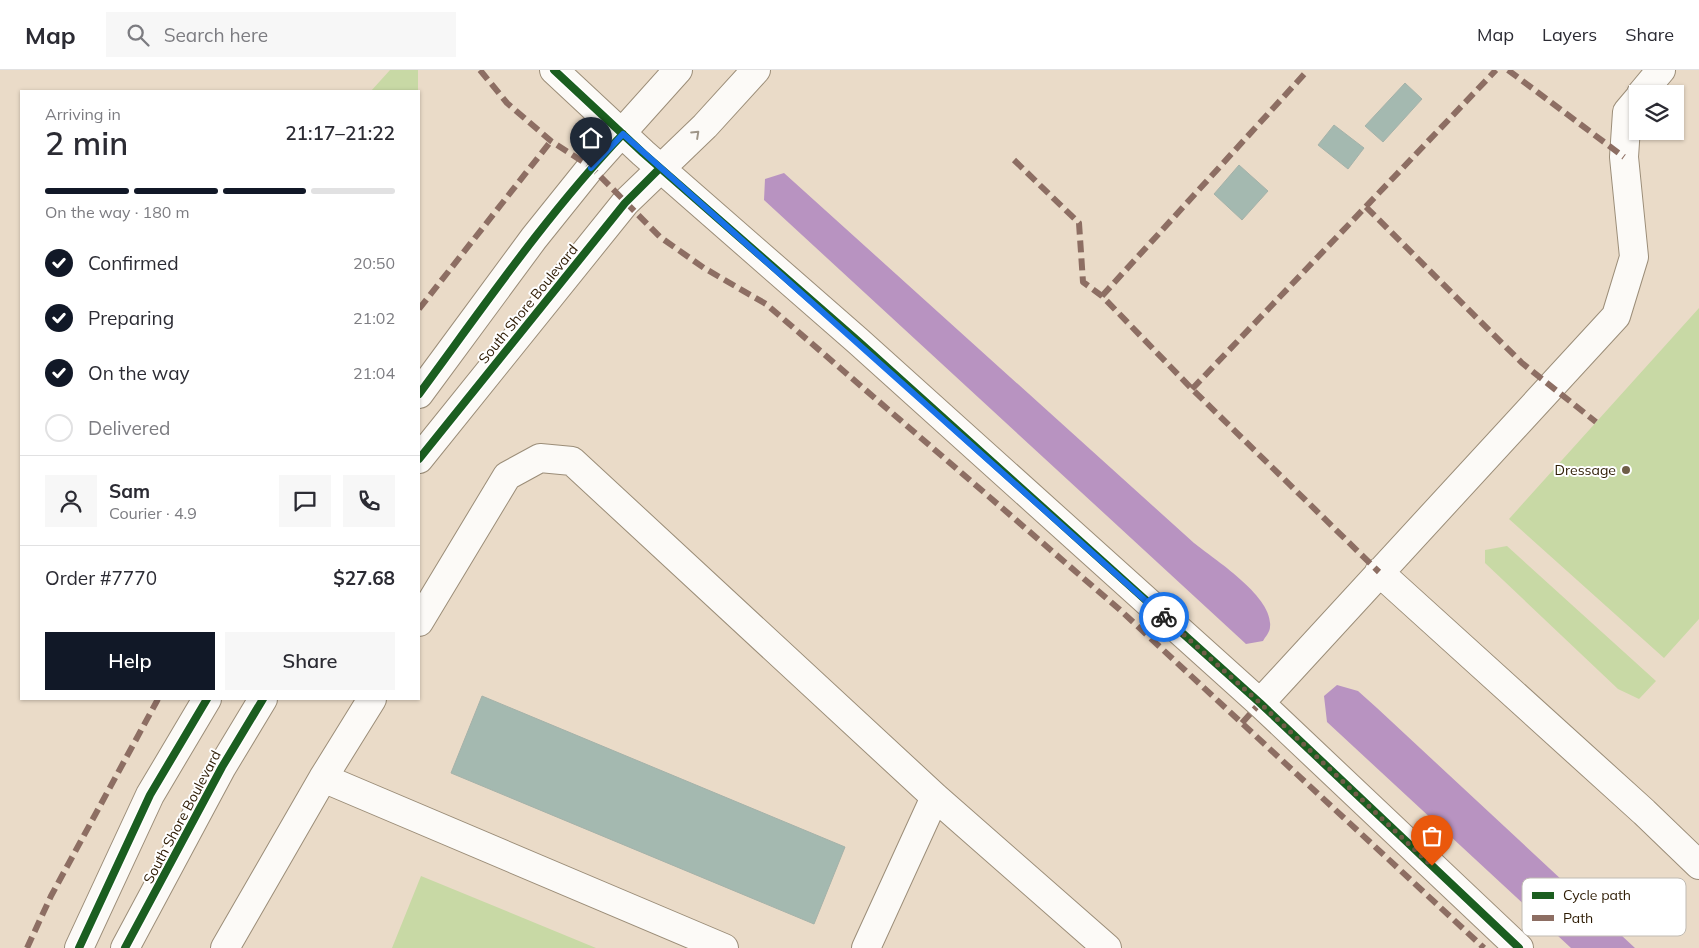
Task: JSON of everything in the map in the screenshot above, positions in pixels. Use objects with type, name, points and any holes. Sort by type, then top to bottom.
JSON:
[{"type":"street","points":[[554,70],[660,168],[858,341],[1260,703],[1519,948]]},
{"type":"street","points":[[420,393],[534,238],[591,168],[678,70]]},
{"type":"street","name":"South Shore Boulevard","points":[[420,458],[625,203],[704,126],[756,70]]},
{"type":"street","points":[[1648,85],[1661,70]]},
{"type":"street","points":[[1260,703],[1616,316],[1634,258],[1624,156],[1629,111]]},
{"type":"street","points":[[420,620],[506,476],[540,458],[572,461],[935,797],[1107,948]]},
{"type":"street","points":[[1379,572],[1644,812],[1699,866]]},
{"type":"street","points":[[79,948],[150,794],[206,700]]},
{"type":"street","name":"South Shore Boulevard","points":[[125,948],[222,767],[262,700]]},
{"type":"street","points":[[225,948],[323,778],[371,700]]},
{"type":"street","points":[[323,778],[724,948]]},
{"type":"street","points":[[866,948],[935,797]]},
{"type":"green space","points":[[390,70],[418,70],[418,90],[372,90]]},
{"type":"green space","name":"Dressage","points":[[1699,308],[1699,619],[1664,658],[1509,519]]},
{"type":"green space","points":[[1507,546],[1656,681],[1639,699],[1618,689],[1485,563],[1485,550]]},
{"type":"green space","points":[[421,876],[596,948],[392,948]]},
{"type":"shaded area","points":[[784,173],[1194,543],[1241,580],[1263,604],[1269,615],[1270,629],[1263,641],[1246,644],[764,200],[765,179]]},
{"type":"shaded area","points":[[1337,685],[1358,691],[1560,878],[1522,878],[1522,903],[1327,722],[1324,696]]},
{"type":"shaded area","points":[[1558,936],[1622,936],[1635,948],[1571,948]]},
{"type":"building","points":[[1405,83],[1422,99],[1383,142],[1365,126]]},
{"type":"building","points":[[1334,125],[1364,148],[1348,169],[1318,145]]},
{"type":"building","points":[[1239,165],[1268,191],[1242,220],[1214,194]]},
{"type":"building","points":[[482,696],[845,847],[814,924],[451,773]]},
{"type":"marked path","points":[[480,70],[507,103],[551,141],[591,167],[660,237],[704,268],[766,304],[1119,609],[1484,948]]},
{"type":"marked path","points":[[1102,296],[1308,70]]},
{"type":"marked path","points":[[1192,389],[1496,70]]},
{"type":"marked path","points":[[1508,70],[1624,157]]},
{"type":"marked path","points":[[420,308],[551,141]]},
{"type":"marked path","points":[[1014,160],[1079,223],[1083,282],[1102,296],[1192,389],[1379,572]]},
{"type":"marked path","points":[[1366,207],[1522,363],[1596,422]]},
{"type":"marked path","points":[[27,948],[51,896],[157,700]]},
{"type":"marked path","points":[[1242,723],[1260,703]]},
{"type":"cycle path","points":[[554,70],[643,153],[858,341],[1260,703],[1519,948]]},
{"type":"cycle path","points":[[420,393],[542,228],[623,134]]},
{"type":"cycle path","points":[[420,458],[625,203],[660,168]]},
{"type":"cycle path","points":[[79,948],[150,795],[206,700]]},
{"type":"cycle path","points":[[125,948],[222,767],[262,700]]},
{"type":"way so far","points":[[1164,617],[1260,703],[1432,866]]},
{"type":"place","name":"Dressage","points":[[1626,470]]},
{"type":"route","points":[[591,168],[623,134],[858,341],[1164,617]]}]
